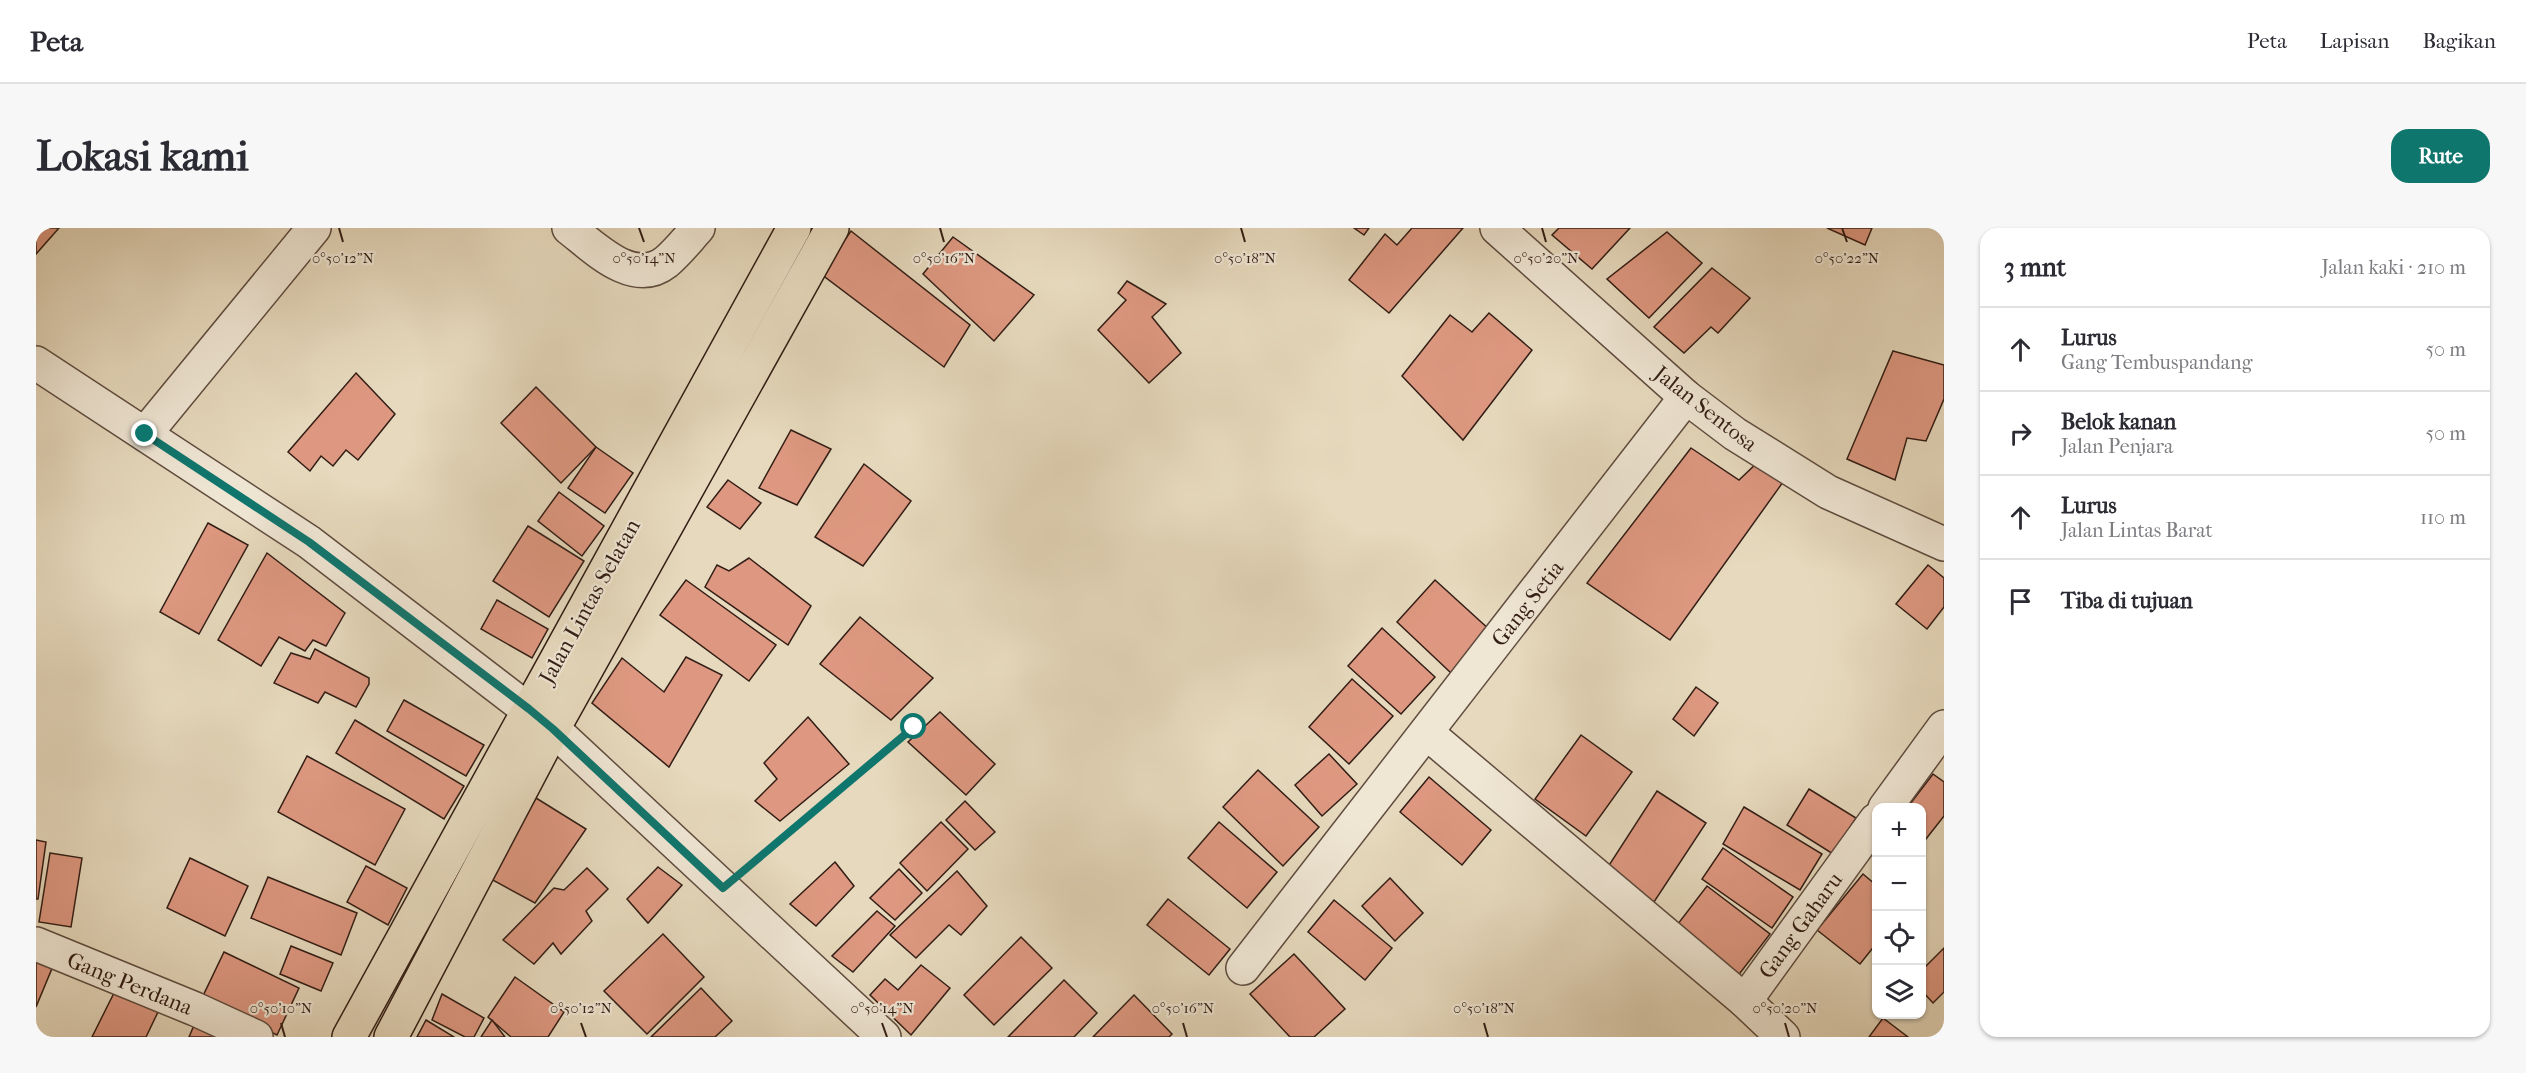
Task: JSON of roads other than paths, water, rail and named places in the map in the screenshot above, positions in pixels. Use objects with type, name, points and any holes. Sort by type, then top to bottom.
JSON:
[{"type":"highway","name":"Jalan Lintas Selatan","points":[[391,1037],[541,719],[794,228]]},
{"type":"highway","name":"Jalan Lintas Selatan","points":[[350,1037],[832,228]]},
{"type":"street","points":[[145,434],[314,228]]},
{"type":"street","points":[[569,228],[624,268],[648,270],[664,263],[698,228]]},
{"type":"street","name":"Jalan Sentosa","points":[[1497,228],[1686,397],[1735,434],[1828,492],[1944,544]]},
{"type":"street","points":[[36,363],[309,542],[541,719],[884,1037]]},
{"type":"street","name":"Gang Setia","points":[[1243,968],[1686,397]]},
{"type":"street","points":[[1889,803],[1944,727]]},
{"type":"street","points":[[1427,733],[1745,1001],[1783,1037]]},
{"type":"street","name":"Gang Gaharu","points":[[1745,1001],[1872,826]]},
{"type":"street","name":"Gang Perdana","points":[[36,944],[195,1009],[256,1037]]}]
